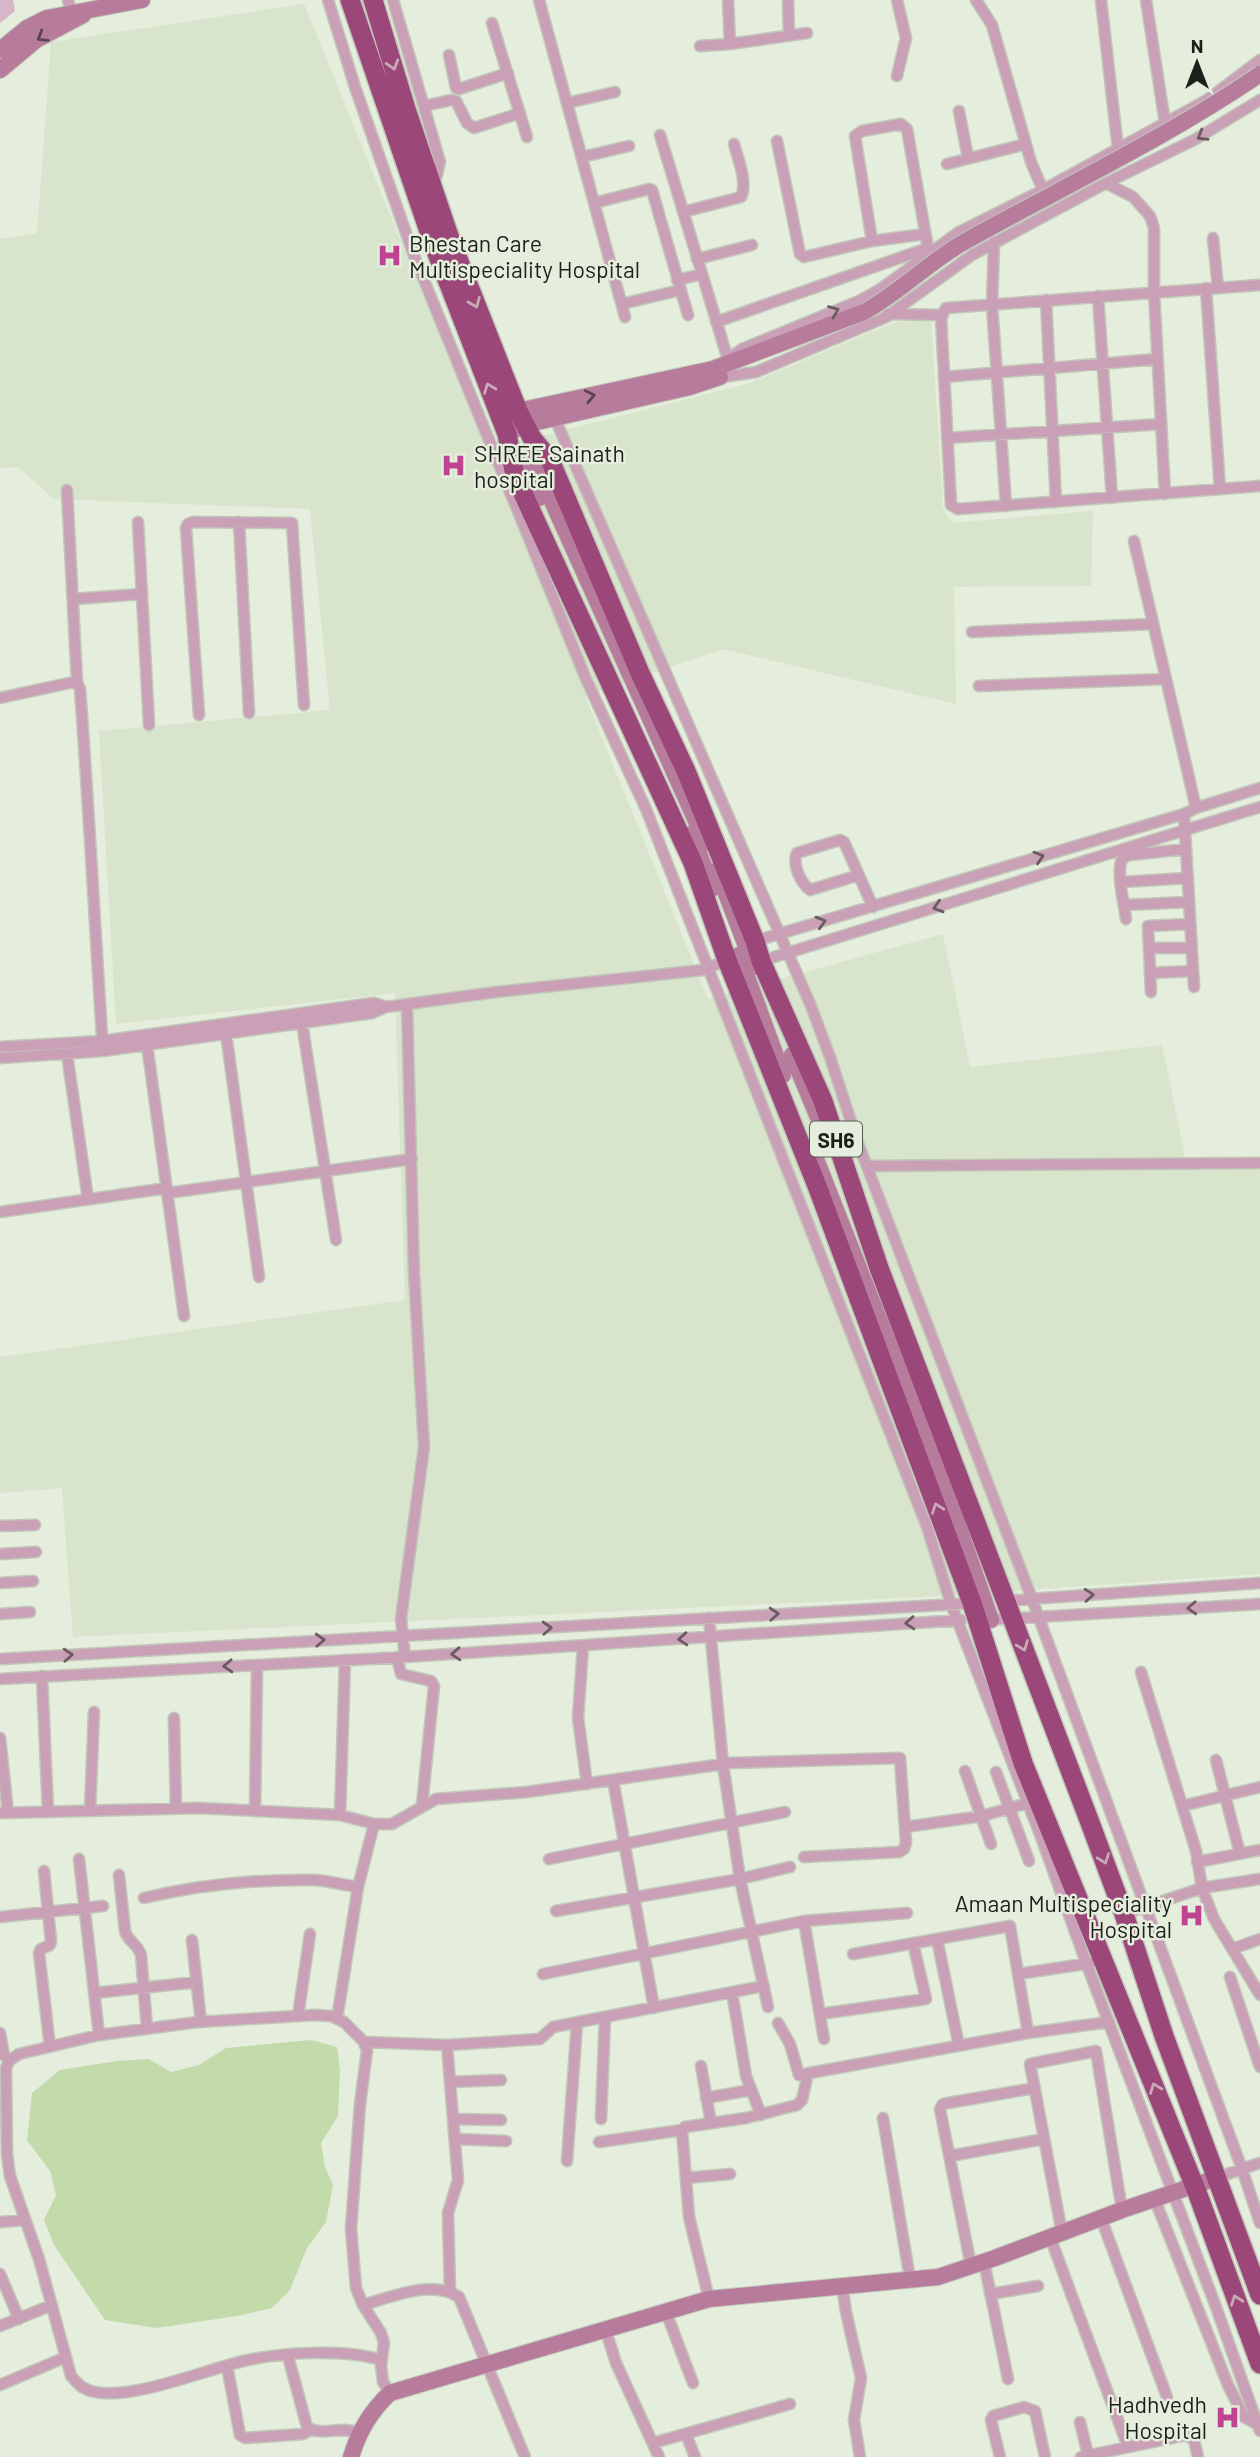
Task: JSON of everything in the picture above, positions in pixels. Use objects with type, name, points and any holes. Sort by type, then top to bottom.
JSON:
[{"type":"highway","points":[[350,0],[433,243],[515,429],[515,475],[693,863],[727,960],[817,1186],[993,1611],[1023,1763],[1095,1961],[1194,2187],[1260,2364]]},
{"type":"highway","name":"SH6","points":[[373,0],[406,109],[515,429],[550,460],[640,673],[686,771],[761,961],[823,1101],[993,1611],[1124,1914],[1164,2036],[1260,2295]]},
{"type":"main road","points":[[0,50],[37,22],[71,11],[88,11],[142,0]]},
{"type":"main road","points":[[0,70],[71,11]]},
{"type":"main road","points":[[515,429],[552,411],[690,387],[715,374],[866,316],[961,244],[1185,123],[1260,74]]},
{"type":"main road","points":[[715,374],[728,361],[889,308],[966,252],[1190,130],[1260,85]]},
{"type":"main road","points":[[515,429],[541,477],[712,859],[803,1081],[838,1168],[993,1611]]},
{"type":"main road","points":[[515,429],[531,482],[703,863],[789,1094],[993,1611]]},
{"type":"main road","points":[[351,2457],[359,2433],[376,2407],[390,2393],[709,2299],[938,2277],[1216,2178]]},
{"type":"street","points":[[328,0],[355,87],[413,253],[576,655],[646,809],[927,1527],[951,1604],[1028,1803],[1095,1961],[1108,2022],[1259,2427]]},
{"type":"street","points":[[393,0],[440,162],[433,189]]},
{"type":"street","points":[[539,0],[625,317]]},
{"type":"street","points":[[728,0],[730,44]]},
{"type":"street","points":[[788,0],[789,35]]},
{"type":"street","points":[[897,0],[906,38],[897,76]]},
{"type":"street","points":[[976,0],[992,25],[1026,144],[1053,210]]},
{"type":"street","points":[[1101,0],[1118,149]]},
{"type":"street","points":[[1146,0],[1165,123]]},
{"type":"street","points":[[492,23],[527,137]]},
{"type":"street","points":[[700,46],[807,33]]},
{"type":"street","points":[[449,55],[456,88],[459,89],[508,74]]},
{"type":"street","points":[[660,135],[728,361],[741,349],[859,301],[879,290],[928,251],[958,232],[1043,190],[1207,100],[1260,60]]},
{"type":"street","points":[[567,103],[615,92]]},
{"type":"street","points":[[715,374],[756,372],[888,314],[994,242],[1194,140],[1260,100]]},
{"type":"street","points":[[424,106],[456,101],[467,123],[474,128],[520,113]]},
{"type":"street","points":[[958,111],[968,158]]},
{"type":"street","points":[[872,241],[855,136],[862,131],[901,124],[907,129],[928,251]]},
{"type":"street","points":[[777,141],[800,254],[809,256],[872,241],[925,234]]},
{"type":"street","points":[[683,212],[741,197],[743,183],[734,144]]},
{"type":"street","points":[[947,164],[1026,144]]},
{"type":"street","points":[[582,157],[629,146]]},
{"type":"street","points":[[1106,183],[1133,197],[1150,216],[1154,228],[1154,292],[1165,494]]},
{"type":"street","points":[[653,195],[676,188]]},
{"type":"street","points":[[594,203],[649,189],[688,316]]},
{"type":"street","points":[[1213,238],[1218,288]]},
{"type":"street","points":[[994,242],[992,305],[1006,506]]},
{"type":"street","points":[[697,259],[752,245]]},
{"type":"street","points":[[716,322],[928,251]]},
{"type":"street","points":[[622,304],[679,285],[702,274]]},
{"type":"street","points":[[1260,295],[1260,285],[1206,288],[946,308],[943,315],[951,505],[958,509],[1260,486]]},
{"type":"street","points":[[1206,288],[1220,489]]},
{"type":"street","points":[[1098,296],[1112,498]]},
{"type":"street","points":[[1046,300],[1056,502]]},
{"type":"street","points":[[888,314],[943,315]]},
{"type":"street","points":[[944,377],[1157,359]]},
{"type":"street","points":[[552,411],[780,934],[830,1057],[867,1167],[1039,1617],[1260,2224]]},
{"type":"street","points":[[947,438],[1161,424]]},
{"type":"street","points":[[66,490],[77,682],[80,689],[92,838],[94,921],[103,1046]]},
{"type":"street","points":[[138,522],[149,725]]},
{"type":"street","points":[[199,715],[186,528],[193,522],[292,523],[304,705]]},
{"type":"street","points":[[239,522],[249,713]]},
{"type":"street","points":[[1134,541],[1195,808]]},
{"type":"street","points":[[74,599],[142,594]]},
{"type":"street","points":[[972,632],[1153,624]]},
{"type":"street","points":[[979,687],[1166,679]]},
{"type":"street","points":[[0,698],[77,682]]},
{"type":"street","points":[[755,941],[1184,814],[1195,808],[1260,788]]},
{"type":"street","points":[[761,961],[1260,807]]},
{"type":"street","points":[[1184,814],[1194,987]]},
{"type":"street","points":[[859,875],[810,890],[794,862],[795,856],[797,853],[840,840],[844,842],[859,875],[873,907]]},
{"type":"street","points":[[1126,919],[1121,862],[1124,858],[1130,855],[1186,849]]},
{"type":"street","points":[[971,878],[977,895]]},
{"type":"street","points":[[1122,883],[1188,878]]},
{"type":"street","points":[[1124,905],[1189,902]]},
{"type":"street","points":[[1151,992],[1148,926],[1190,924]]},
{"type":"street","points":[[1149,948],[1192,948]]},
{"type":"street","points":[[0,1047],[147,1044],[372,1013],[386,1007],[708,968],[727,960]]},
{"type":"street","points":[[1150,973],[1193,971]]},
{"type":"street","points":[[0,1058],[67,1054],[366,1004],[374,1003],[386,1007]]},
{"type":"street","points":[[407,1005],[414,1273],[424,1447],[401,1618],[401,1674],[431,1681],[434,1686],[422,1805]]},
{"type":"street","points":[[302,1023],[336,1240]]},
{"type":"street","points":[[226,1033],[259,1277]]},
{"type":"street","points":[[147,1044],[184,1316]]},
{"type":"street","points":[[67,1054],[88,1199]]},
{"type":"street","points":[[0,1212],[412,1159]]},
{"type":"street","points":[[867,1167],[1260,1163]]},
{"type":"street","points":[[0,1526],[35,1525]]},
{"type":"street","points":[[0,1554],[36,1552]]},
{"type":"street","points":[[0,1583],[33,1581]]},
{"type":"street","points":[[0,1679],[583,1646],[957,1620],[1032,1599],[1260,1583]]},
{"type":"street","points":[[1163,1590],[1165,1610]]},
{"type":"street","points":[[0,1659],[951,1604],[1039,1617],[1260,1604]]},
{"type":"street","points":[[0,1614],[30,1612]]},
{"type":"street","points":[[709,1618],[723,1764],[740,1879],[768,2007]]},
{"type":"street","points":[[583,1646],[578,1718],[587,1784]]},
{"type":"street","points":[[340,1815],[345,1660]]},
{"type":"street","points":[[255,1811],[257,1665]]},
{"type":"street","points":[[1141,1672],[1182,1806],[1202,1888],[1214,1919],[1257,1984],[1260,1995]]},
{"type":"street","points":[[42,1676],[48,1812]]},
{"type":"street","points":[[90,1811],[94,1712]]},
{"type":"street","points":[[174,1717],[176,1809]]},
{"type":"street","points":[[0,1738],[4,1813],[176,1809],[255,1811],[340,1815],[374,1824],[393,1824],[436,1799],[527,1792],[723,1764],[900,1758],[906,1843],[904,1849],[899,1852],[804,1857]]},
{"type":"street","points":[[1216,1760],[1240,1854]]},
{"type":"street","points":[[965,1771],[991,1844]]},
{"type":"street","points":[[996,1772],[1029,1861]]},
{"type":"street","points":[[613,1780],[654,2008]]},
{"type":"street","points":[[1182,1806],[1260,1787]]},
{"type":"street","points":[[905,1827],[982,1816],[1028,1803]]},
{"type":"street","points":[[549,1859],[785,1812]]},
{"type":"street","points":[[337,2019],[358,1887],[374,1824]]},
{"type":"street","points":[[1197,1862],[1260,1850]]},
{"type":"street","points":[[79,1859],[99,2035]]},
{"type":"street","points":[[556,1911],[740,1879],[790,1867]]},
{"type":"street","points":[[44,1871],[51,1943],[39,1953],[50,2046]]},
{"type":"street","points":[[119,1875],[125,1931],[127,1937],[140,1949],[147,2029]]},
{"type":"street","points":[[1124,1914],[1202,1888],[1260,1879]]},
{"type":"street","points":[[144,1898],[180,1889],[226,1884],[317,1880],[358,1887]]},
{"type":"street","points":[[0,1917],[103,1906]]},
{"type":"street","points":[[543,1975],[804,1921],[907,1913]]},
{"type":"street","points":[[804,1921],[824,2039]]},
{"type":"street","points":[[853,1954],[1010,1926],[1028,2033]]},
{"type":"street","points":[[298,2016],[310,1934]]},
{"type":"street","points":[[937,1939],[958,2046]]},
{"type":"street","points":[[1232,1949],[1260,1939]]},
{"type":"street","points":[[191,1940],[201,2022]]},
{"type":"street","points":[[913,1943],[926,1999]]},
{"type":"street","points":[[1018,1974],[1095,1961]]},
{"type":"street","points":[[1230,1977],[1260,2067]]},
{"type":"street","points":[[94,1993],[197,1982]]},
{"type":"street","points":[[364,2042],[447,2045],[540,2039],[553,2027],[764,1986]]},
{"type":"street","points":[[732,1992],[746,2076],[761,2115]]},
{"type":"street","points":[[820,2014],[948,1996]]},
{"type":"street","points":[[4,2057],[99,2035],[201,2022],[298,2016],[331,2016],[344,2022],[364,2042],[367,2051],[360,2104],[351,2229],[356,2288],[363,2305],[382,2333],[383,2382],[390,2393]]},
{"type":"street","points":[[601,2119],[605,2017]]},
{"type":"street","points":[[778,2023],[790,2044],[799,2075],[1028,2033],[1108,2022]]},
{"type":"street","points":[[567,2161],[576,2023]]},
{"type":"street","points":[[0,2033],[6,2068],[3,2122],[10,2176],[52,2305],[71,2375],[82,2387],[110,2394],[176,2382],[255,2358],[353,2353],[381,2360]]},
{"type":"street","points":[[447,2045],[458,2180],[448,2213],[450,2291]]},
{"type":"street","points":[[1122,2210],[1096,2051],[1030,2064],[1044,2139],[1056,2235],[1128,2447]]},
{"type":"street","points":[[701,2066],[711,2123]]},
{"type":"street","points":[[599,2142],[682,2130],[685,2127],[761,2115],[796,2105],[802,2100],[808,2073]]},
{"type":"street","points":[[450,2082],[501,2080]]},
{"type":"street","points":[[1008,2379],[990,2294],[977,2264],[940,2109],[943,2104],[1035,2088]]},
{"type":"street","points":[[706,2098],[751,2090]]},
{"type":"street","points":[[884,2118],[910,2279]]},
{"type":"street","points":[[453,2119],[501,2120]]},
{"type":"street","points":[[682,2130],[689,2217],[709,2299]]},
{"type":"street","points":[[454,2139],[506,2141]]},
{"type":"street","points":[[950,2155],[1044,2139]]},
{"type":"street","points":[[1216,2178],[1260,2163]]},
{"type":"street","points":[[686,2178],[730,2174]]},
{"type":"street","points":[[1154,2200],[1228,2385],[1244,2417],[1259,2427]]},
{"type":"street","points":[[1101,2218],[1167,2397]]},
{"type":"street","points":[[0,2222],[25,2220]]},
{"type":"street","points":[[0,2274],[19,2319]]},
{"type":"street","points":[[842,2285],[861,2378],[855,2420],[860,2457]]},
{"type":"street","points":[[990,2294],[1038,2286]]},
{"type":"street","points":[[363,2305],[419,2290],[450,2291],[459,2297],[525,2457]]},
{"type":"street","points":[[0,2326],[52,2305]]},
{"type":"street","points":[[666,2312],[693,2383]]},
{"type":"street","points":[[606,2331],[616,2363],[659,2457]]},
{"type":"street","points":[[288,2356],[310,2430]]},
{"type":"street","points":[[0,2385],[66,2357]]},
{"type":"street","points":[[228,2366],[240,2435],[245,2438],[297,2435],[310,2430],[343,2428],[359,2433]]},
{"type":"street","points":[[653,2443],[790,2404]]},
{"type":"street","points":[[1000,2457],[991,2420],[993,2416],[1024,2407],[1035,2412],[1045,2457]]},
{"type":"street","points":[[1080,2422],[1085,2456],[1186,2435],[1194,2440],[1198,2457]]},
{"type":"street","points":[[686,2434],[695,2457]]},
{"type":"shaded area","points":[[0,0],[13,0],[15,11],[0,23]]},
{"type":"shaded area","points":[[304,4],[486,450],[750,383],[893,323],[931,317],[943,508],[952,523],[1093,511],[1091,586],[954,587],[956,704],[723,649],[585,696],[708,999],[943,934],[970,1067],[1162,1045],[1187,1167],[1260,1165],[1260,1574],[939,1596],[73,1637],[62,1488],[0,1493],[0,1357],[405,1300],[395,993],[116,1024],[99,731],[330,710],[310,509],[54,499],[18,467],[0,468],[0,239],[37,233],[51,42]]},
{"type":"shaded area","points":[[311,2040],[337,2047],[340,2070],[338,2116],[321,2143],[325,2167],[333,2185],[326,2222],[307,2248],[290,2290],[272,2308],[237,2316],[156,2328],[105,2320],[54,2245],[44,2220],[56,2195],[50,2171],[27,2140],[32,2093],[60,2070],[149,2059],[171,2072],[199,2065],[226,2048]]},
{"type":"place","name":"Bhestan Care Multispeciality Hospital","points":[[389,256]]},
{"type":"place","name":"SHREE Sainath hospital","points":[[454,466]]},
{"type":"place","name":"Amaan Multispeciality Hospital","points":[[1192,1916]]},
{"type":"place","name":"Hadhvedh Hospital","points":[[1227,2417]]}]
